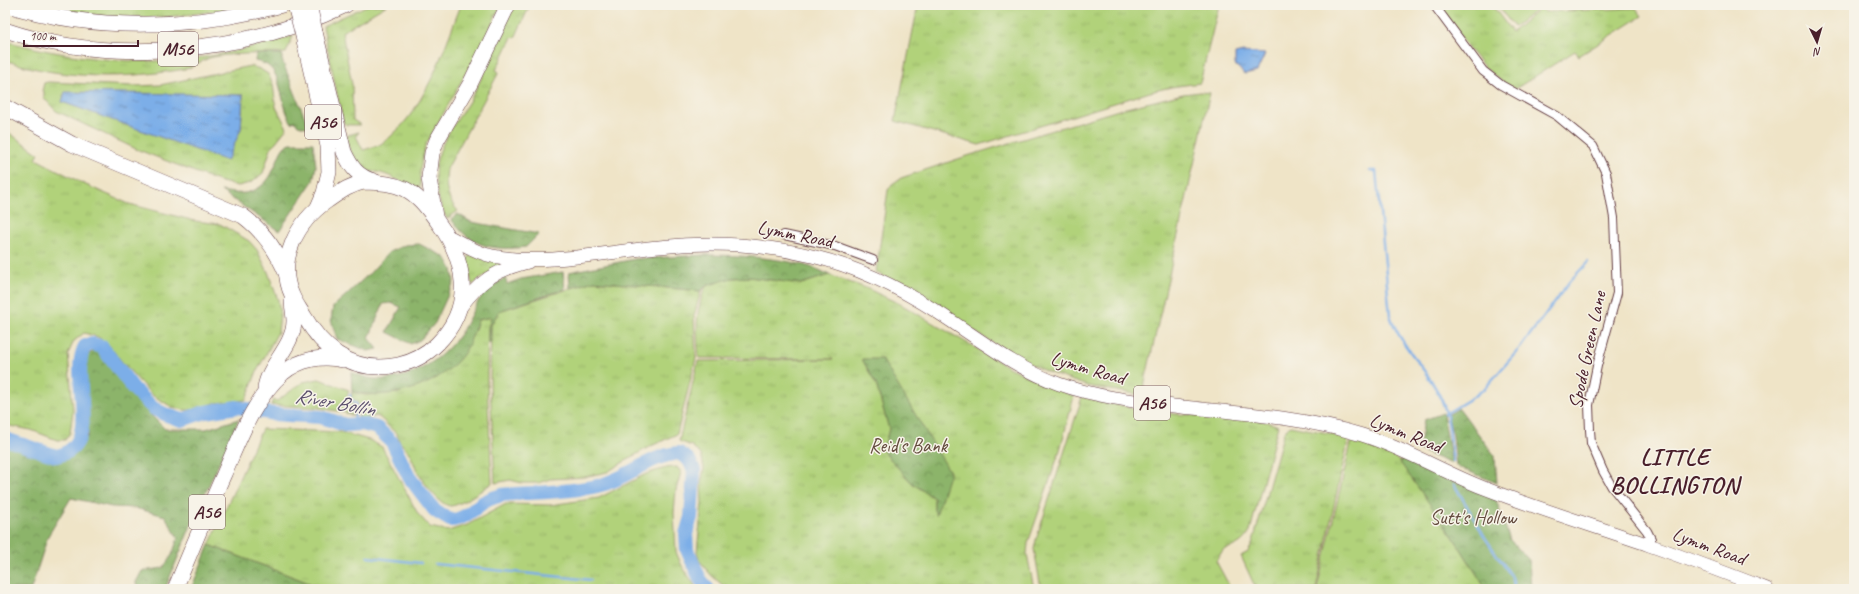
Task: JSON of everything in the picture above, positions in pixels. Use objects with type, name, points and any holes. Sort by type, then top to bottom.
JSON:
[{"type":"highway","name":"M56","points":[[7,5],[30,12],[85,22],[147,25],[220,19],[282,5]]},
{"type":"highway","name":"A56","points":[[295,5],[309,34],[344,152],[359,175],[375,182]]},
{"type":"highway","name":"A56","points":[[309,5],[309,34],[328,146],[329,172],[324,193],[318,207]]},
{"type":"highway","name":"M56","points":[[5,30],[76,46],[106,49],[168,50],[201,47],[302,24],[346,5]]},
{"type":"highway","points":[[435,218],[429,178],[432,153],[437,140],[470,84],[508,5]]},
{"type":"highway","points":[[5,107],[42,129],[79,147],[243,216],[254,224],[272,245],[279,256],[288,277]]},
{"type":"highway","name":"A56","points":[[175,589],[246,428],[264,393],[266,381],[288,342],[294,322],[292,296],[288,277],[288,262],[291,244],[303,224],[318,207],[347,187],[364,182],[393,185],[414,194],[435,218],[448,236],[457,255],[462,273],[462,290],[458,311],[445,336],[430,351],[420,357],[400,365],[389,367],[363,365],[335,358],[313,359],[289,369],[264,393]]},
{"type":"highway","name":"A56","points":[[292,296],[323,343],[335,353],[352,362]]},
{"type":"main road","name":"Lymm Road","points":[[448,236],[486,254],[506,257],[543,259]]},
{"type":"main road","name":"Lymm Road","points":[[458,311],[478,286],[489,276],[505,268],[543,259],[662,246],[712,244],[761,246],[816,256],[844,265],[892,285],[942,315],[999,354],[1043,378],[1060,384],[1121,400],[1241,413],[1312,424],[1364,436],[1482,487],[1767,589]]},
{"type":"street","name":"Spode Green Lane","points":[[1434,5],[1483,71],[1501,85],[1557,116],[1593,146],[1606,173],[1614,218],[1618,293],[1603,341],[1589,405],[1591,443],[1603,471],[1612,487],[1647,530],[1651,539],[1650,546]]},
{"type":"street","points":[[784,236],[835,246],[872,260]]},
{"type":"green space","points":[[34,5],[250,5],[211,12],[151,18],[131,18],[85,14]]},
{"type":"green space","points":[[368,5],[387,5],[342,32],[352,84],[353,120],[361,125],[346,125],[343,122],[323,26]]},
{"type":"green space","points":[[461,5],[501,5],[483,43],[425,146],[420,170],[420,192],[388,175],[362,169],[353,158],[347,139],[348,135],[359,132],[356,136],[363,150],[381,144],[396,132],[409,117],[430,81]]},
{"type":"green space","points":[[514,5],[530,5],[515,38],[512,37],[496,70],[499,72],[447,169],[447,191],[451,201],[458,211],[447,219],[437,190],[435,174],[437,160],[448,133],[470,100],[491,59]]},
{"type":"green space","points":[[918,5],[1219,5],[1200,83],[1171,87],[1150,92],[979,145],[895,121]]},
{"type":"green space","points":[[1492,5],[1512,32],[1541,8],[1545,12],[1636,8],[1642,16],[1579,56],[1575,51],[1515,89],[1491,72],[1472,53],[1440,6]]},
{"type":"green space","points":[[1497,5],[1532,5],[1536,10],[1514,27]]},
{"type":"green space","points":[[293,36],[286,53],[221,56],[209,58],[185,69],[140,75],[94,76],[71,74],[26,67],[5,60],[5,41],[57,53],[83,57],[110,60],[163,61],[216,55]]},
{"type":"green space","points":[[256,54],[282,54],[282,60],[309,128],[298,125],[294,121],[292,123],[285,108],[276,76],[267,65],[255,61]]},
{"type":"green space","points":[[250,66],[260,69],[268,74],[273,84],[276,107],[287,128],[271,148],[263,173],[250,183],[238,186],[218,181],[136,149],[56,111],[44,98],[44,91],[42,91],[44,83],[48,82],[132,86],[160,85]],"holes":[[[243,95],[241,129],[101,115],[62,102]]]},
{"type":"green space","points":[[1200,92],[1210,93],[1142,395],[1087,386],[1045,371],[1011,354],[876,272],[888,190],[892,184],[901,178],[964,157],[1122,109],[1183,94]]},
{"type":"green space","points":[[5,130],[39,154],[36,159],[86,185],[129,204],[195,221],[220,224],[249,241],[257,250],[268,272],[278,300],[280,315],[278,332],[257,371],[246,400],[215,403],[191,410],[172,407],[152,395],[108,344],[98,337],[84,333],[74,341],[68,354],[73,410],[70,433],[65,440],[57,440],[31,430],[5,425]]},
{"type":"green space","points":[[291,143],[313,143],[316,166],[313,181],[279,231],[221,191],[242,193],[249,192],[259,187],[267,181],[272,174],[281,151],[285,146]]},
{"type":"green space","points":[[458,214],[471,222],[539,234],[526,247],[503,248],[484,245],[467,236],[451,219]]},
{"type":"green space","points":[[419,244],[445,257],[452,269],[454,282],[435,323],[420,340],[411,344],[387,332],[401,307],[391,303],[383,304],[369,338],[378,349],[368,351],[337,339],[331,320],[333,307],[370,273],[389,252],[405,245]]},
{"type":"green space","points":[[470,255],[503,263],[472,285],[467,260]]},
{"type":"green space","points":[[704,255],[750,257],[786,261],[817,269],[829,275],[801,284],[749,277],[731,278],[706,286],[701,291],[594,281],[570,288],[569,272],[635,259]]},
{"type":"green space","points":[[563,272],[565,289],[499,311],[491,325],[491,342],[488,343],[488,328],[491,317],[478,320],[471,339],[462,356],[451,367],[426,384],[397,393],[367,394],[352,392],[351,372],[371,379],[387,379],[412,373],[434,361],[460,334],[477,303],[487,290],[505,278],[507,284],[521,279]]},
{"type":"green space","points":[[829,275],[866,288],[902,305],[1010,368],[1074,396],[1060,450],[1028,543],[1027,554],[1034,589],[727,589],[711,575],[699,560],[697,552],[702,503],[701,483],[704,468],[701,455],[692,446],[679,441],[698,361],[833,359],[699,358],[697,321],[702,295],[706,286],[731,278],[749,277],[801,284]],"holes":[[[862,359],[950,472],[934,510],[934,498],[912,483],[883,451],[889,429],[876,384]]]},
{"type":"green space","points":[[594,281],[701,291],[694,316],[696,358],[677,434],[647,448],[607,472],[584,477],[550,479],[538,483],[522,483],[510,480],[495,483],[490,385],[491,325],[499,311]]},
{"type":"green space","points":[[492,317],[488,328],[487,382],[492,483],[478,493],[456,505],[446,505],[435,496],[425,483],[417,471],[410,454],[399,440],[397,433],[377,416],[363,419],[359,418],[358,403],[351,398],[352,392],[365,395],[399,393],[475,329],[478,320]]},
{"type":"green space","points":[[96,350],[136,400],[165,429],[206,429],[239,419],[194,518],[165,589],[137,589],[136,582],[142,571],[163,568],[172,555],[178,538],[165,516],[135,508],[112,507],[71,498],[48,536],[31,589],[5,589],[5,440],[28,450],[63,458],[88,436],[85,356]]},
{"type":"green space","name":"Reid's Bank","points":[[862,359],[882,359],[950,472],[936,515],[934,510],[934,498],[912,483],[883,451],[889,429],[876,384]]},
{"type":"green space","points":[[319,379],[349,390],[346,399],[354,405],[354,416],[343,412],[320,408],[271,405],[273,400],[277,401],[303,382]]},
{"type":"green space","points":[[1082,397],[1152,411],[1188,415],[1240,417],[1278,426],[1250,531],[1239,544],[1223,550],[1216,561],[1231,589],[1041,589],[1034,549]]},
{"type":"green space","name":"Sutt's Hollow","points":[[1459,408],[1495,456],[1497,483],[1456,466],[1453,436],[1447,415]]},
{"type":"green space","name":"Sutt's Hollow","points":[[1443,413],[1452,464],[1419,450],[1424,420]]},
{"type":"green space","points":[[1290,426],[1349,437],[1316,589],[1256,589],[1241,556],[1248,552],[1252,545],[1284,432]]},
{"type":"green space","points":[[262,429],[341,432],[369,440],[382,447],[418,514],[430,527],[448,531],[467,525],[506,504],[550,505],[599,498],[646,474],[666,468],[677,467],[681,472],[676,490],[674,513],[676,552],[682,566],[697,589],[325,589],[209,545]]},
{"type":"green space","points":[[1352,438],[1379,447],[1393,455],[1405,468],[1454,538],[1486,589],[1317,589]]},
{"type":"green space","name":"Sutt's Hollow","points":[[1408,458],[1495,497],[1510,540],[1529,560],[1531,589],[1486,589],[1454,538],[1399,461]]},
{"type":"green space","points":[[209,545],[325,589],[191,589]]},
{"type":"water","points":[[1243,52],[1265,54],[1257,71],[1245,74],[1235,65],[1235,54]]},
{"type":"water","points":[[65,92],[243,95],[241,129],[227,161],[62,102]]},
{"type":"waterway","points":[[1370,171],[1376,171],[1390,315],[1401,338],[1430,379],[1442,401],[1448,423],[1453,461]]},
{"type":"waterway","points":[[1445,414],[1475,396],[1485,388],[1520,348],[1570,281],[1588,262]]},
{"type":"waterway","name":"River Bollin","points":[[5,439],[56,456],[71,450],[79,439],[82,425],[80,374],[81,359],[85,346],[93,344],[102,347],[133,388],[153,408],[164,414],[182,420],[205,412],[237,407],[273,414],[321,417],[345,425],[362,424],[377,428],[392,442],[409,477],[435,511],[450,520],[463,517],[488,499],[502,495],[573,490],[597,486],[618,479],[647,463],[668,455],[679,453],[689,460],[694,470],[691,517],[686,534],[687,550],[700,579],[708,589]]},
{"type":"waterway","points":[[350,395],[350,398],[356,404],[354,424]]},
{"type":"waterway","points":[[1454,484],[1486,539],[1512,577],[1515,589]]},
{"type":"waterway","points":[[368,557],[421,563]]},
{"type":"waterway","points":[[435,564],[591,580]]},
{"type":"district","name":"LITTLE BOLLINGTON","points":[[1675,471]]}]
